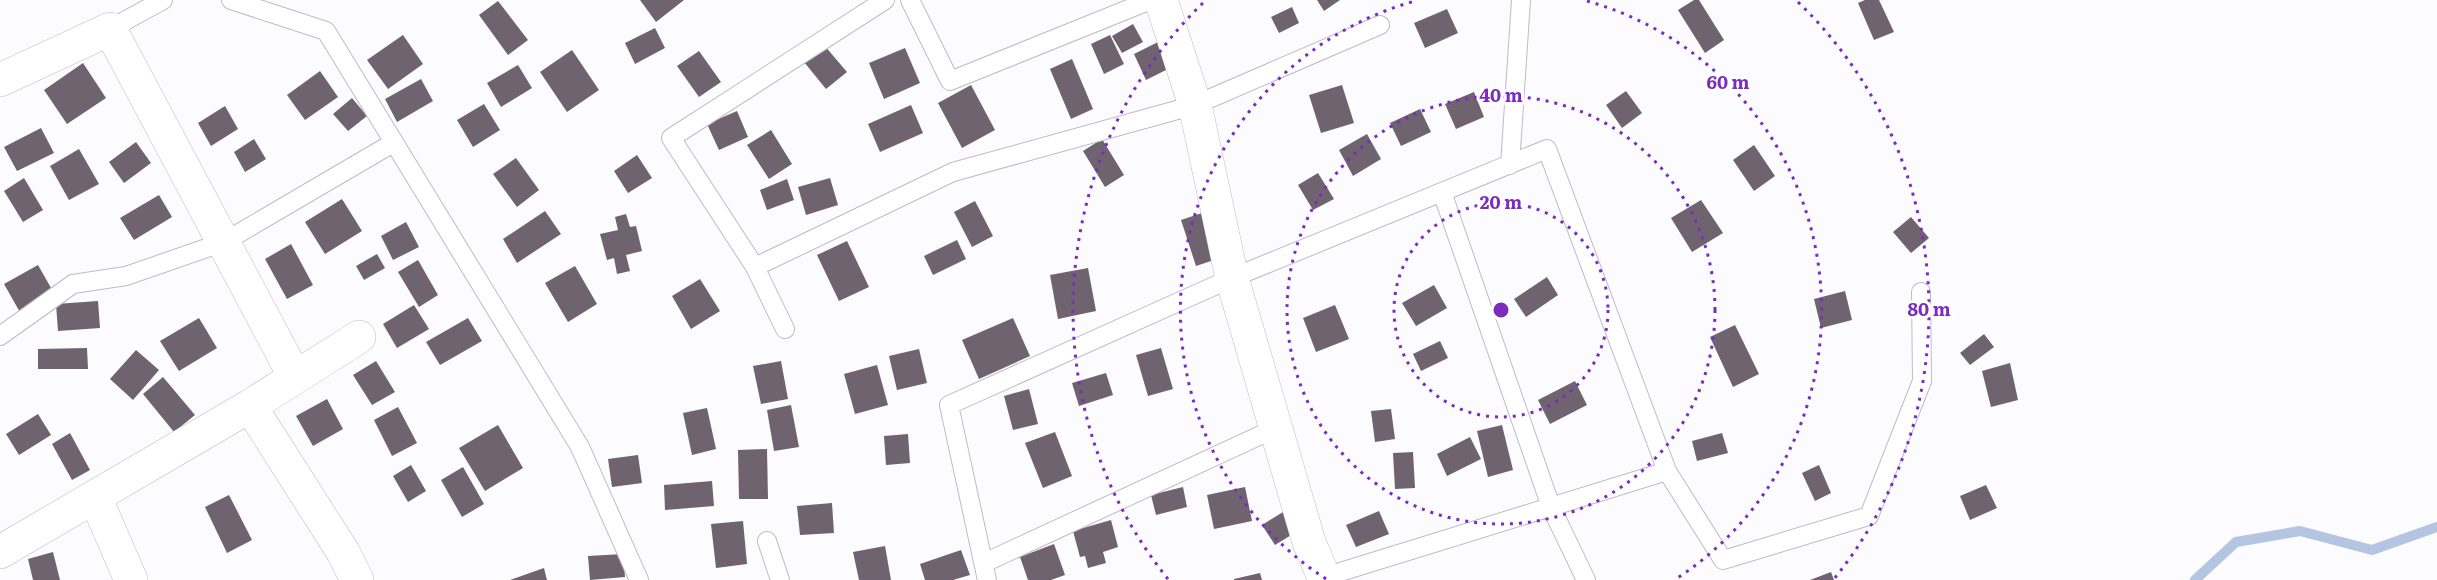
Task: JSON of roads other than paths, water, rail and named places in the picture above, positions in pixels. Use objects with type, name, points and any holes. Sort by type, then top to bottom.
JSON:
[{"type":"street","points":[[1161,0],[1195,105],[1232,278],[1309,542],[1325,579]]},
{"type":"street","points":[[0,80],[110,29],[295,377]]},
{"type":"street","points":[[0,552],[250,406],[359,337]]},
{"type":"street","points":[[250,406],[343,552],[357,580]]},
{"type":"street","points":[[94,497],[131,580]]},
{"type":"lane","points":[[110,29],[163,0]]},
{"type":"lane","points":[[231,0],[326,31],[580,447],[639,580]]},
{"type":"lane","points":[[785,329],[755,267],[671,138],[885,0]]},
{"type":"lane","points":[[910,0],[950,81],[1150,0]]},
{"type":"lane","points":[[1510,165],[1521,0]]},
{"type":"lane","points":[[755,267],[953,172],[1195,105],[1380,25]]},
{"type":"lane","points":[[0,336],[73,284],[126,276],[224,242],[393,143]]},
{"type":"lane","points":[[1276,428],[985,572],[949,405],[1232,278],[1547,150],[1667,471],[1724,560],[1869,516],[1922,381],[1921,292]]},
{"type":"lane","points":[[1442,192],[1551,507],[1586,580]]},
{"type":"lane","points":[[1325,579],[1667,471]]},
{"type":"lane","points":[[766,541],[780,580]]},
{"type":"waterway","points":[[2195,580],[2236,542],[2300,531],[2372,550],[2437,527]]}]
